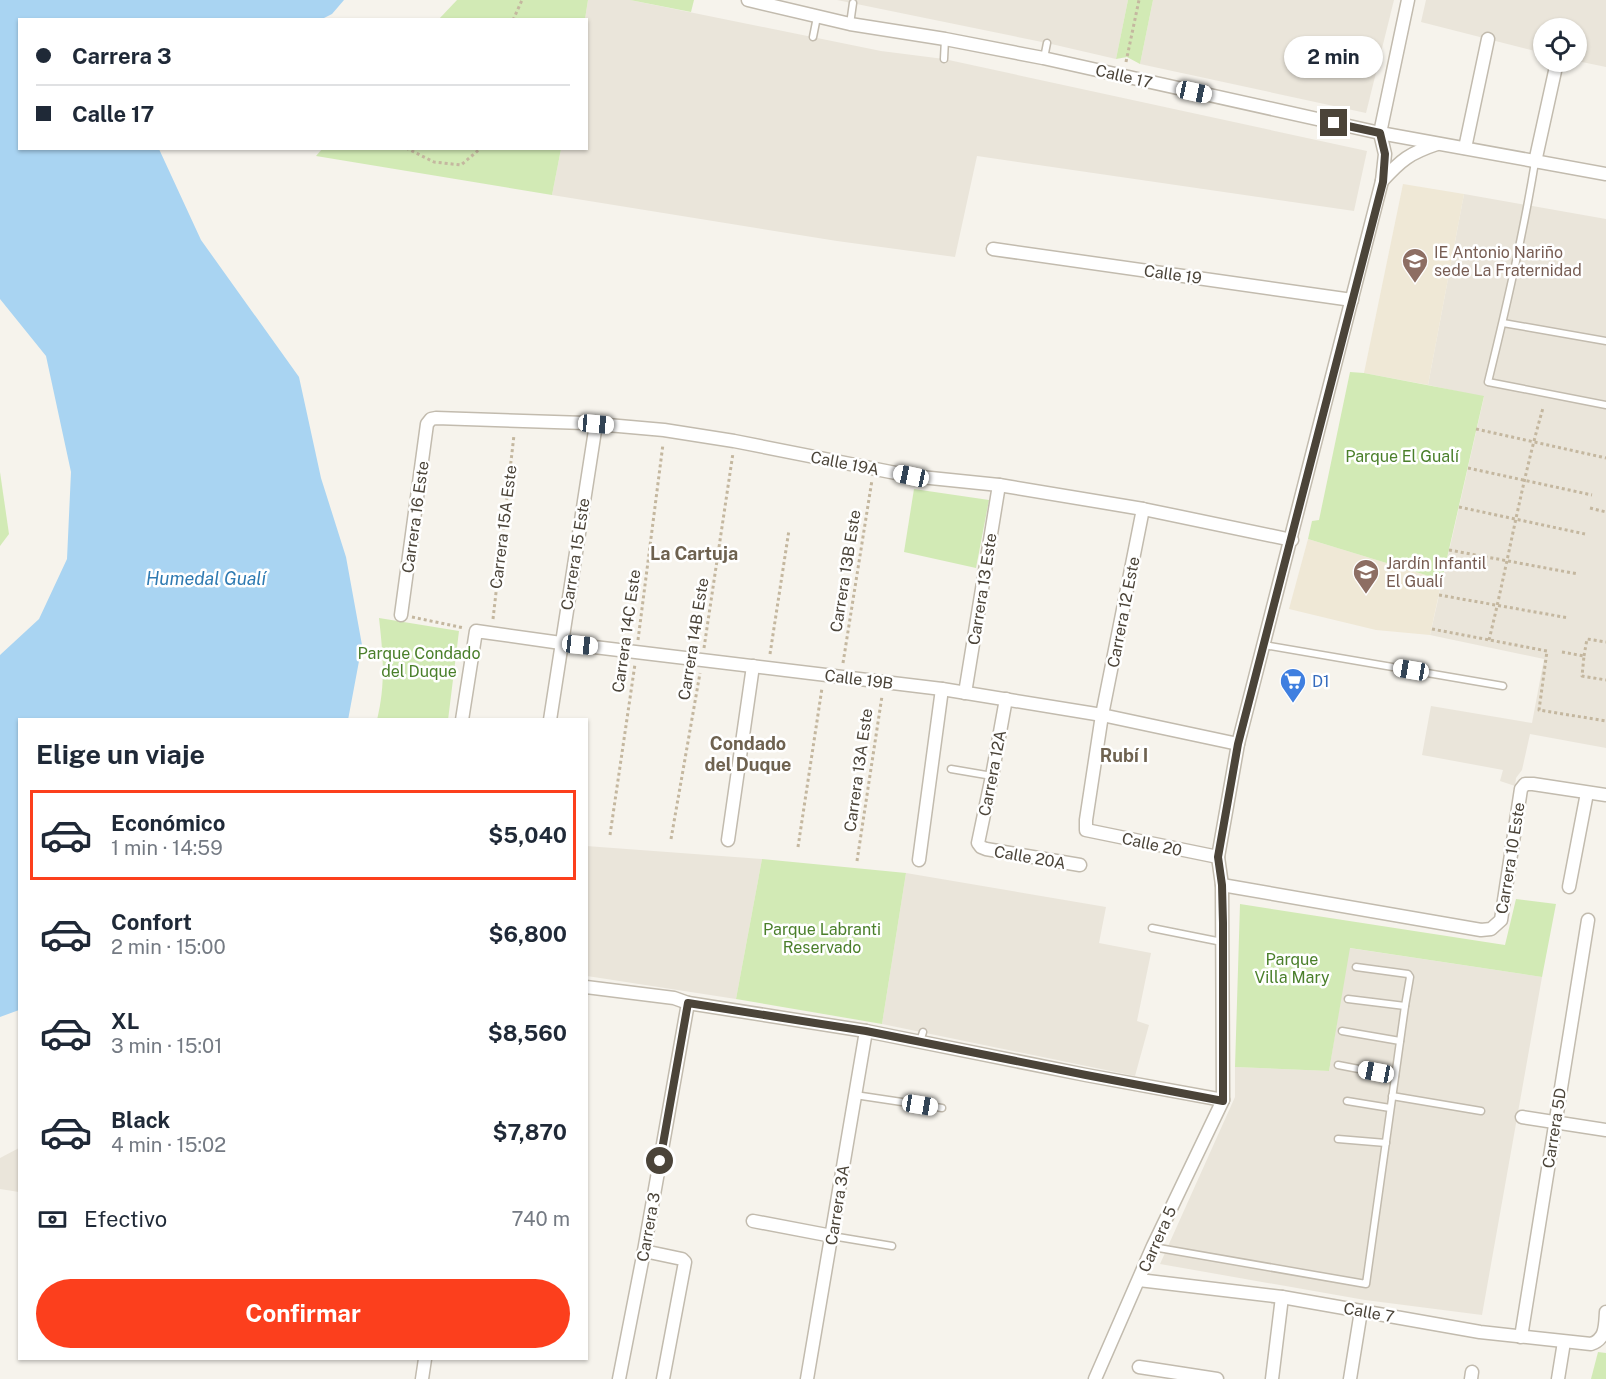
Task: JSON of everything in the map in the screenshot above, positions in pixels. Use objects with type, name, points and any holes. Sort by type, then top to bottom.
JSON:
[{"type":"street","name":"Calle 17","points":[[748,0],[850,24],[1044,58],[1380,133],[1606,174]]},
{"type":"street","points":[[588,987],[675,994],[688,1003],[866,1031],[921,1037],[1086,1075],[1223,1101],[1222,885],[1218,857],[1238,744],[1383,182],[1385,154],[1380,133],[1408,0]]},
{"type":"street","points":[[1465,148],[1488,39]]},
{"type":"street","points":[[1535,162],[1555,72]]},
{"type":"street","points":[[1383,182],[1398,163],[1418,150],[1440,143]]},
{"type":"street","name":"Calle 19","points":[[993,249],[1352,300]]},
{"type":"street","name":"Calle 19A","points":[[430,419],[596,424],[664,430],[734,441],[911,476],[999,485],[1143,509],[1292,540]]},
{"type":"street","name":"Carrera 16 Este","points":[[401,615],[427,424],[430,419]]},
{"type":"street","name":"Carrera 15 Este","points":[[550,718],[596,424]]},
{"type":"street","name":"Carrera 13 Este","points":[[965,693],[999,485]]},
{"type":"street","name":"Carrera 12 Este","points":[[1086,830],[1102,714],[1143,509]]},
{"type":"street","points":[[462,718],[476,630]]},
{"type":"street","name":"Calle 19B","points":[[476,630],[561,643],[942,689],[1102,714],[1238,744]]},
{"type":"street","points":[[728,840],[753,666]]},
{"type":"street","points":[[919,860],[942,689]]},
{"type":"street","name":"Carrera 12A","points":[[981,847],[978,843],[1006,699]]},
{"type":"street","name":"Carrera 10 Este","points":[[1222,885],[1481,930],[1491,929],[1501,920],[1521,781],[1587,792]]},
{"type":"street","points":[[1569,887],[1587,792],[1606,795]]},
{"type":"street","name":"Calle 20","points":[[1086,830],[1218,857]]},
{"type":"street","name":"Calle 20A","points":[[981,847],[1080,866]]},
{"type":"street","name":"Carrera 5D","points":[[1521,1337],[1588,920]]},
{"type":"street","name":"Carrera 3","points":[[619,1379],[688,1003]]},
{"type":"street","name":"Carrera 3A","points":[[807,1379],[866,1031]]},
{"type":"street","name":"Carrera 5","points":[[1095,1379],[1153,1246],[1223,1101]]},
{"type":"street","points":[[1522,1117],[1606,1130]]},
{"type":"street","points":[[753,1221],[832,1236]]},
{"type":"street","points":[[644,1251],[682,1259],[685,1262],[663,1379]]},
{"type":"street","name":"Calle 7","points":[[1139,1280],[1282,1297],[1480,1332],[1591,1344],[1599,1341],[1604,1335],[1606,1312]]},
{"type":"street","points":[[1272,1379],[1282,1297]]},
{"type":"street","points":[[1350,1379],[1361,1311]]},
{"type":"street","points":[[1558,1379],[1564,1342]]},
{"type":"street","points":[[422,1379],[425,1360]]},
{"type":"street","points":[[1139,1367],[1217,1379]]},
{"type":"lane","points":[[850,24],[853,3]]},
{"type":"lane","points":[[813,37],[817,17]]},
{"type":"lane","points":[[944,59],[945,39]]},
{"type":"lane","points":[[1044,58],[1047,43]]},
{"type":"lane","points":[[1535,162],[1503,323],[1488,381],[1606,405]]},
{"type":"lane","points":[[1503,323],[1606,341]]},
{"type":"lane","points":[[1264,645],[1503,686]]},
{"type":"lane","points":[[951,769],[992,776]]},
{"type":"lane","points":[[1152,928],[1223,942]]},
{"type":"lane","points":[[1153,1246],[1366,1284],[1410,977],[1408,974],[1356,967]]},
{"type":"lane","points":[[1348,999],[1405,1006]]},
{"type":"lane","points":[[1342,1031],[1400,1041]]},
{"type":"lane","points":[[1338,1065],[1395,1076]]},
{"type":"lane","points":[[855,1095],[942,1108]]},
{"type":"lane","points":[[1392,1096],[1480,1111]]},
{"type":"lane","points":[[1347,1101],[1390,1108]]},
{"type":"lane","points":[[1338,1139],[1386,1143]]},
{"type":"lane","points":[[832,1236],[892,1246]]},
{"type":"path","points":[[514,18],[522,0]]},
{"type":"path","points":[[1124,76],[1139,0]]},
{"type":"path","points":[[410,150],[434,162],[461,165],[480,150]]},
{"type":"path","points":[[1489,640],[1524,480],[1543,408]]},
{"type":"path","name":"Carrera 15A Este","points":[[491,633],[516,421]]},
{"type":"path","points":[[1476,429],[1606,458]]},
{"type":"path","name":"Carrera 14C Este","points":[[610,835],[664,430]]},
{"type":"path","name":"Carrera 14B Este","points":[[670,839],[703,660],[734,441]]},
{"type":"path","name":"Carrera 13B Este","points":[[841,677],[873,468]]},
{"type":"path","points":[[1468,468],[1593,495]]},
{"type":"path","points":[[1459,507],[1585,534]]},
{"type":"path","points":[[1590,508],[1606,512]]},
{"type":"path","points":[[768,668],[789,530]]},
{"type":"path","points":[[1449,550],[1578,574]]},
{"type":"path","points":[[1439,595],[1569,618]]},
{"type":"path","points":[[401,615],[476,630]]},
{"type":"path","points":[[1431,628],[1547,651],[1539,710],[1606,721]]},
{"type":"path","points":[[1606,642],[1587,639],[1582,676],[1606,680]]},
{"type":"path","points":[[1562,652],[1584,656]]},
{"type":"path","points":[[798,847],[824,675]]},
{"type":"path","name":"Carrera 13A Este","points":[[857,861],[884,682]]},
{"type":"shaded area","points":[[588,0],[630,0],[881,51],[944,59],[1367,151],[1354,211],[977,156],[955,257],[837,241],[552,195],[561,150],[588,150],[588,18],[585,18]]},
{"type":"shaded area","points":[[837,0],[1128,0],[1116,59]]},
{"type":"shaded area","points":[[1153,0],[1394,0],[1366,113],[1140,64]]},
{"type":"shaded area","points":[[1426,0],[1606,0],[1606,67],[1587,63],[1587,18],[1533,18],[1533,50],[1421,22]]},
{"type":"shaded area","name":"IE Antonio Nariño sede La Fraternidad","points":[[1403,184],[1464,194],[1428,385],[1364,373]]},
{"type":"shaded area","points":[[1464,194],[1606,219],[1606,748],[1530,734],[1522,770],[1516,778],[1515,786],[1500,781],[1503,770],[1422,755],[1431,706],[1532,723],[1544,659],[1430,635],[1484,397],[1428,385]]},
{"type":"shaded area","name":"Jardín Infantil El Gualí","points":[[1308,539],[1442,580],[1430,635],[1376,630],[1289,609]]},
{"type":"shaded area","points":[[588,846],[762,859],[736,999],[588,976]]},
{"type":"shaded area","points":[[906,873],[1106,907],[1099,943],[1151,953],[1137,1021],[1149,1025],[1135,1076],[882,1024]]},
{"type":"shaded area","points":[[1349,948],[1542,977],[1482,1315],[1365,1300],[1160,1264],[1235,1097],[1235,1067],[1329,1071]]},
{"type":"shaded area","points":[[18,1149],[18,1192],[0,1189],[0,1158]]},
{"type":"green space","points":[[457,0],[588,0],[585,18],[440,18]]},
{"type":"green space","points":[[630,0],[694,0],[691,12]]},
{"type":"green space","points":[[1128,0],[1153,0],[1140,64],[1127,57],[1116,59]]},
{"type":"green space","points":[[321,150],[561,150],[552,195],[316,156]]},
{"type":"green space","name":"Parque El Gualí","points":[[1350,372],[1484,396],[1442,580],[1308,539],[1312,521],[1319,520]]},
{"type":"green space","points":[[0,472],[9,534],[0,546]]},
{"type":"green space","points":[[914,489],[989,500],[976,568],[904,552]]},
{"type":"green space","name":"Parque Condado del Duque","points":[[379,618],[459,631],[448,718],[377,718],[383,681]]},
{"type":"green space","name":"Parque Labranti Reservado","points":[[762,859],[906,873],[882,1024],[736,999]]},
{"type":"green space","name":"Parque Villa Mary","points":[[1516,899],[1556,904],[1542,977],[1350,948],[1329,1071],[1235,1067],[1240,904],[1505,945]]},
{"type":"green space","points":[[1598,1352],[1606,1353],[1606,1379],[1591,1379]]},
{"type":"water","name":"Humedal Gualí","points":[[0,0],[344,0],[332,14],[324,18],[18,18],[18,150],[159,150],[201,240],[299,377],[321,478],[346,557],[362,645],[348,718],[18,718],[18,1010],[0,1017],[0,655],[39,619],[67,559],[71,472],[46,356],[0,299]]},
{"type":"place","name":"IE Antonio Nariño sede La Fraternidad","points":[[1415,284]]},
{"type":"place","name":"Jardín Infantil El Gualí","points":[[1366,595]]},
{"type":"place","name":"D1","points":[[1293,704]]},
{"type":"district","name":"La Cartuja","points":[[694,554]]},
{"type":"district","name":"Condado del Duque","points":[[748,754]]},
{"type":"district","name":"Rubí I","points":[[1124,756]]},
{"type":"route","points":[[660,1161],[688,1003],[866,1031],[1223,1101],[1223,923],[1222,885],[1218,857],[1224,818],[1238,744],[1383,182],[1385,154],[1380,133],[1334,123]]}]
